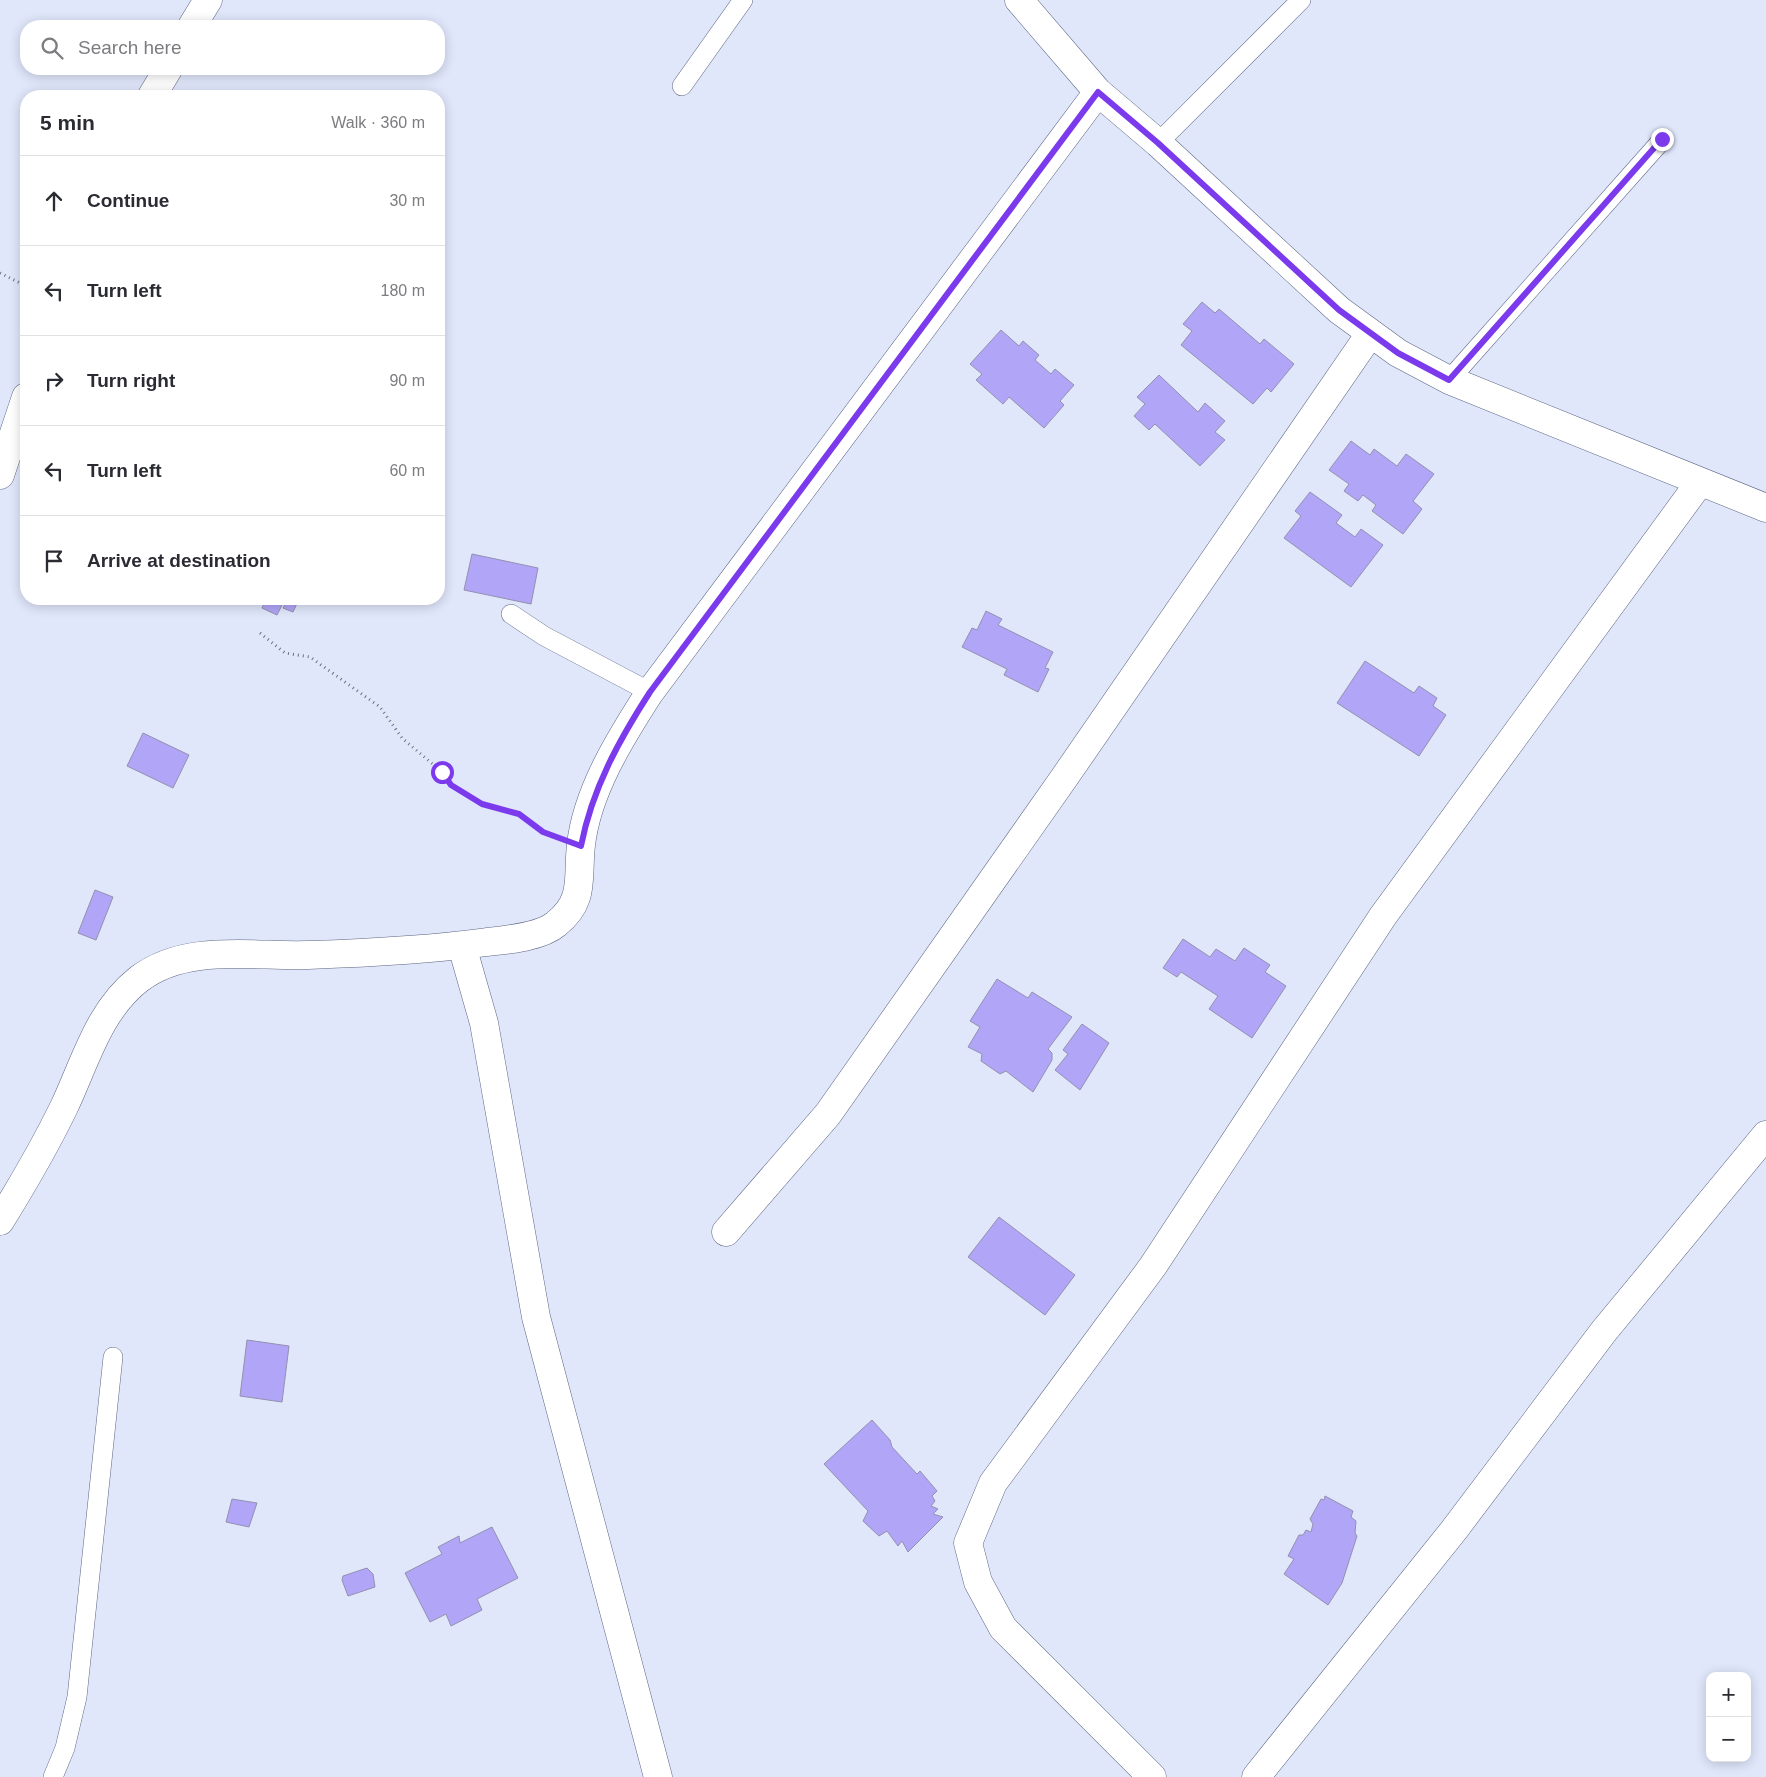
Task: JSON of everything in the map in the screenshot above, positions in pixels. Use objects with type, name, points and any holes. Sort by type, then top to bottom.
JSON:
[{"type":"street","points":[[196,20],[208,0]]},
{"type":"street","points":[[1020,0],[1098,92],[1158,143],[1339,310],[1370,334],[1398,353],[1449,380],[1766,508]]},
{"type":"street","points":[[156,90],[164,75]]},
{"type":"street","points":[[0,1221],[24,1183],[64,1107],[94,1036],[115,1005],[139,980],[170,962],[206,956],[307,955],[462,946],[520,938],[554,926],[574,906],[580,877],[581,846],[586,820],[603,774],[622,736],[650,692],[1098,92]]},
{"type":"street","points":[[726,1232],[828,1114],[1064,778],[1370,334]]},
{"type":"street","points":[[0,475],[20,415]]},
{"type":"street","points":[[1152,1777],[1003,1628],[978,1582],[968,1542],[993,1483],[1153,1266],[1383,916],[1700,482]]},
{"type":"street","points":[[462,946],[484,1023],[536,1317],[658,1777]]},
{"type":"street","points":[[1256,1777],[1454,1530],[1604,1331],[1766,1135]]},
{"type":"lane","points":[[682,86],[743,0]]},
{"type":"lane","points":[[1158,143],[1301,0]]},
{"type":"lane","points":[[1449,380],[1662,139]]},
{"type":"lane","points":[[511,614],[544,636],[650,692]]},
{"type":"lane","points":[[53,1777],[65,1748],[77,1697],[113,1357]]},
{"type":"path","points":[[0,273],[20,283]]},
{"type":"path","points":[[260,633],[284,653],[310,657],[380,707],[402,738],[442,772],[451,785],[482,804],[519,814],[543,832],[581,846]]},
{"type":"building","points":[[1202,302],[1215,313],[1219,309],[1260,344],[1264,339],[1294,364],[1271,392],[1267,388],[1253,404],[1181,345],[1192,331],[1183,324]]},
{"type":"building","points":[[1001,330],[1019,346],[1023,341],[1039,355],[1035,360],[1051,374],[1055,369],[1074,385],[1060,401],[1064,405],[1044,428],[1009,397],[1003,404],[976,380],[982,374],[970,364]]},
{"type":"building","points":[[1159,375],[1198,412],[1205,403],[1225,421],[1215,432],[1225,440],[1200,466],[1155,424],[1149,430],[1134,416],[1145,404],[1137,397]]},
{"type":"building","points":[[1351,441],[1370,455],[1374,449],[1397,466],[1406,454],[1434,474],[1413,501],[1422,509],[1403,534],[1372,511],[1376,505],[1363,495],[1358,501],[1344,491],[1349,484],[1329,470]]},
{"type":"building","points":[[1310,492],[1342,515],[1336,523],[1355,537],[1361,529],[1383,545],[1351,587],[1284,538],[1301,516],[1295,511]]},
{"type":"building","points":[[472,554],[538,568],[531,604],[464,590]]},
{"type":"building","points":[[263,605],[282,605],[277,615],[262,608]]},
{"type":"building","points":[[285,605],[296,605],[293,612],[283,608]]},
{"type":"building","points":[[986,611],[1002,619],[998,625],[1053,652],[1045,668],[1049,669],[1038,692],[1004,675],[1007,669],[962,647],[972,628],[977,630]]},
{"type":"building","points":[[1365,661],[1414,693],[1419,686],[1437,698],[1433,706],[1446,715],[1419,756],[1337,703]]},
{"type":"building","points":[[143,733],[189,755],[173,788],[127,766]]},
{"type":"building","points":[[95,890],[113,897],[96,940],[78,933]]},
{"type":"building","points":[[1183,939],[1210,957],[1216,949],[1235,961],[1244,948],[1270,965],[1265,972],[1286,986],[1252,1038],[1209,1009],[1218,996],[1181,972],[1177,977],[1163,968]]},
{"type":"building","points":[[997,979],[1028,998],[1032,992],[1072,1017],[1048,1049],[1052,1053],[1052,1060],[1033,1092],[1006,1071],[1000,1074],[981,1061],[982,1054],[968,1047],[980,1027],[970,1021]]},
{"type":"building","points":[[1082,1024],[1109,1043],[1080,1090],[1055,1070],[1068,1054],[1063,1050]]},
{"type":"building","points":[[999,1217],[1075,1275],[1045,1315],[968,1257]]},
{"type":"building","points":[[247,1340],[289,1346],[282,1402],[240,1396]]},
{"type":"building","points":[[872,1420],[890,1440],[892,1447],[917,1474],[920,1471],[937,1491],[932,1496],[935,1501],[931,1506],[938,1509],[933,1514],[943,1517],[908,1552],[902,1541],[898,1546],[887,1531],[879,1536],[863,1521],[868,1511],[824,1464]]},
{"type":"building","points":[[1325,1496],[1353,1511],[1351,1517],[1356,1521],[1355,1533],[1357,1536],[1342,1583],[1328,1605],[1284,1574],[1294,1559],[1288,1556],[1299,1535],[1303,1535],[1306,1530],[1311,1532],[1313,1524],[1310,1519],[1321,1499],[1324,1500]]},
{"type":"building","points":[[232,1499],[257,1503],[249,1527],[226,1522]]},
{"type":"building","points":[[492,1527],[518,1578],[477,1599],[482,1610],[451,1626],[446,1614],[430,1622],[405,1573],[442,1554],[438,1547],[459,1536],[460,1543]]},
{"type":"building","points":[[367,1568],[373,1574],[375,1587],[348,1596],[342,1580],[343,1576]]},
{"type":"route","points":[[442,772],[451,785],[482,804],[519,814],[543,832],[581,846],[586,820],[603,774],[622,736],[650,692],[1098,92],[1158,143],[1339,310],[1398,353],[1449,380],[1662,139]]}]
